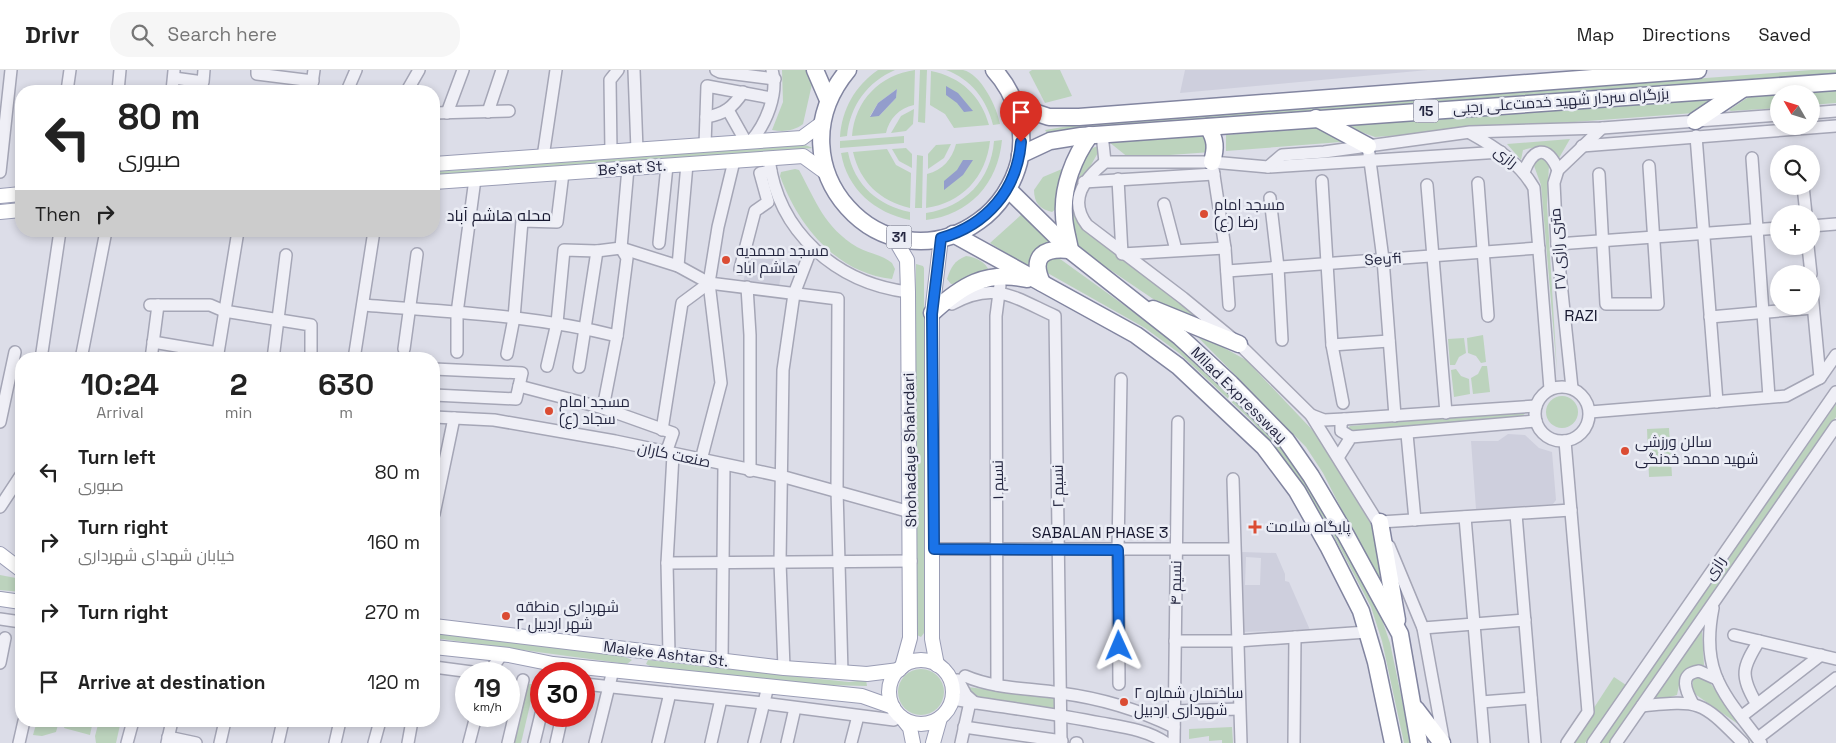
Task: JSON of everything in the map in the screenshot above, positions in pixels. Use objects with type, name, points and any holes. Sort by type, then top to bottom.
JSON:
[{"type":"highway","points":[[815,70],[828,100]]},
{"type":"highway","name":"31","points":[[848,70],[828,100],[821,124],[820,148],[825,172],[836,194],[851,212],[871,227],[893,236],[917,240],[947,236],[985,217],[1008,189],[1020,154],[1021,130],[1016,106],[1006,85],[994,70]]},
{"type":"highway","name":"بزرگراه سردار شهید خدمت‌علی رجبی","points":[[1016,106],[1049,117],[1079,117],[1698,70]]},
{"type":"highway","name":"بزرگراه سردار شهید خدمت‌علی رجبی","points":[[1020,154],[1050,141],[1096,135],[1836,82]]},
{"type":"highway","points":[[1695,129],[1742,89]]},
{"type":"highway","points":[[1316,118],[1369,153]]},
{"type":"highway","points":[[1208,127],[1214,138],[1216,150],[1213,168]]},
{"type":"highway","points":[[932,314],[948,298],[970,284],[987,277],[1013,276],[1042,283],[1037,266],[1039,258],[1045,252],[1053,249],[1070,250],[1064,215],[1065,199],[1074,161],[1096,135]]},
{"type":"highway","name":"Milad Expressway","points":[[1008,189],[1070,250],[1180,337],[1250,402],[1286,440],[1346,535],[1400,634],[1419,743]]},
{"type":"highway","name":"Milad Expressway","points":[[947,236],[1042,283],[1136,335],[1171,361],[1235,417],[1264,447],[1297,491],[1361,611],[1394,743]]},
{"type":"highway","points":[[1130,299],[1239,344]]},
{"type":"highway","points":[[1380,522],[1400,634]]},
{"type":"highway","points":[[1413,705],[1443,743]]},
{"type":"main road","name":"Be'sat St.","points":[[440,164],[802,138],[821,124]]},
{"type":"main road","name":"Be'sat St.","points":[[440,182],[734,161],[770,165],[803,156],[825,172]]},
{"type":"main road","points":[[0,196],[15,195]]},
{"type":"main road","points":[[0,212],[15,211]]},
{"type":"main road","name":"Shohadaye Shahrdari","points":[[893,236],[907,260],[908,292],[910,638],[900,669]]},
{"type":"main road","points":[[895,714],[909,722],[919,724],[930,723],[940,718],[948,710],[952,699],[950,680],[937,665],[932,639],[934,549],[932,314],[947,236]]},
{"type":"main road","points":[[0,554],[15,565]]},
{"type":"main road","points":[[0,567],[15,569]]},
{"type":"main road","points":[[0,599],[15,601]]},
{"type":"main road","name":"Maleke Ashtar St.","points":[[440,627],[784,668],[867,674],[900,669]]},
{"type":"main road","points":[[910,638],[923,645],[932,639]]},
{"type":"main road","name":"Maleke Ashtar St.","points":[[440,648],[502,654],[530,662]]},
{"type":"main road","points":[[635,672],[637,650]]},
{"type":"main road","points":[[937,665],[918,661],[900,669],[890,686],[889,697],[895,714],[910,728],[913,743],[922,736],[933,742],[940,718]]},
{"type":"main road","name":"Maleke Ashtar St.","points":[[595,670],[635,672],[864,696],[895,714]]},
{"type":"main road","points":[[864,696],[871,685],[867,674]]},
{"type":"street","points":[[0,172],[11,70]]},
{"type":"street","points":[[68,85],[70,70]]},
{"type":"street","points":[[119,85],[120,70]]},
{"type":"street","points":[[174,74],[203,82],[204,70]]},
{"type":"street","points":[[257,70],[257,74],[313,81]]},
{"type":"street","points":[[349,85],[356,70]]},
{"type":"street","points":[[410,85],[419,70]]},
{"type":"street","points":[[447,113],[463,70]]},
{"type":"street","points":[[488,112],[502,70]]},
{"type":"street","points":[[543,156],[556,70]]},
{"type":"street","points":[[612,152],[610,80],[618,70]]},
{"type":"street","points":[[634,70],[637,150]]},
{"type":"street","points":[[716,70],[773,75],[771,98],[764,123],[748,142],[728,110]]},
{"type":"street","points":[[705,145],[708,86],[771,98]]},
{"type":"street","points":[[706,117],[720,115],[728,110],[743,92]]},
{"type":"street","points":[[440,113],[509,111]]},
{"type":"street","points":[[1820,112],[1836,111]]},
{"type":"street","points":[[1582,146],[1770,116]]},
{"type":"street","points":[[1369,153],[1470,132],[1602,128],[1695,129],[1836,126]]},
{"type":"street","points":[[1524,172],[1530,157],[1537,152],[1552,156],[1558,170],[1602,128]]},
{"type":"street","points":[[1695,129],[1717,402]]},
{"type":"street","name":"رازی","points":[[1470,132],[1501,152],[1524,172],[1534,188]]},
{"type":"street","points":[[1096,135],[1105,162]]},
{"type":"street","points":[[1443,743],[1423,628],[1380,522],[1339,456],[1311,415],[1239,344],[1183,298],[1122,254],[1087,225],[1078,214],[1079,200],[1084,182],[1105,162],[1213,168],[1268,167],[1282,155],[1501,152]]},
{"type":"street","points":[[1369,153],[1383,259],[1395,416]]},
{"type":"street","points":[[1752,158],[1770,397]]},
{"type":"street","points":[[701,460],[721,384],[709,283],[718,227],[734,161]]},
{"type":"street","points":[[678,266],[688,164]]},
{"type":"street","points":[[740,269],[755,211],[768,202],[760,173],[770,165],[782,206],[791,222],[812,247],[829,263],[861,281],[879,287],[908,292]]},
{"type":"street","points":[[659,243],[667,166]]},
{"type":"street","points":[[1599,174],[1606,304],[1658,304],[1649,166]]},
{"type":"street","points":[[603,408],[617,336],[627,258],[621,248],[628,168]]},
{"type":"street","points":[[1084,182],[1213,168]]},
{"type":"street","points":[[1213,168],[1225,248],[1229,305]]},
{"type":"street","name":"۲۷ متری رازی","points":[[1558,170],[1554,183],[1557,244],[1572,388]]},
{"type":"street","points":[[507,354],[514,318],[522,221],[557,222],[563,173]]},
{"type":"street","points":[[457,352],[457,313],[475,179]]},
{"type":"street","points":[[1118,179],[1122,254]]},
{"type":"street","points":[[1322,181],[1332,345],[1343,403]]},
{"type":"street","points":[[1478,183],[1488,316]]},
{"type":"street","points":[[1426,185],[1446,412]]},
{"type":"street","name":"۲۷ متری رازی","points":[[1534,188],[1550,390]]},
{"type":"street","points":[[1270,198],[1278,267],[1282,340]]},
{"type":"street","points":[[1164,204],[1176,250]]},
{"type":"street","points":[[1820,225],[1836,224]]},
{"type":"street","points":[[1557,244],[1770,229]]},
{"type":"street","points":[[42,352],[59,237]]},
{"type":"street","points":[[82,352],[105,237]]},
{"type":"street","points":[[218,352],[237,237]]},
{"type":"street","points":[[355,352],[373,237]]},
{"type":"street","points":[[784,668],[780,562],[783,370],[794,294],[812,247]]},
{"type":"street","points":[[547,366],[557,323],[564,250],[597,251],[621,248],[678,266],[709,283],[838,299],[837,490],[842,672]]},
{"type":"street","points":[[1122,254],[1225,248]]},
{"type":"street","name":"Seyfi","points":[[1227,271],[1539,248]]},
{"type":"street","points":[[579,367],[597,251]]},
{"type":"street","points":[[404,349],[417,254]]},
{"type":"street","points":[[274,352],[286,256]]},
{"type":"street","name":"نسیم ۱","points":[[997,685],[997,292],[1003,276]]},
{"type":"street","points":[[662,430],[682,304],[709,283]]},
{"type":"street","points":[[747,287],[750,335],[750,471]]},
{"type":"street","points":[[951,305],[979,293],[997,292]]},
{"type":"street","name":"نسیم ۲","points":[[997,292],[1012,296],[1055,316],[1062,742]]},
{"type":"street","points":[[363,304],[557,323],[617,336]]},
{"type":"street","points":[[152,352],[154,305],[210,306],[311,325],[311,352]]},
{"type":"street","points":[[1710,317],[1770,312]]},
{"type":"street","points":[[1814,315],[1820,378]]},
{"type":"street","points":[[1332,345],[1389,340]]},
{"type":"street","points":[[153,342],[199,352]]},
{"type":"street","points":[[0,422],[4,390],[15,352]]},
{"type":"street","points":[[1590,412],[1786,396],[1820,378],[1836,356]]},
{"type":"street","points":[[440,368],[522,374],[516,398],[440,395]]},
{"type":"street","points":[[1119,684],[1118,550],[1121,379]]},
{"type":"street","points":[[519,386],[603,408],[673,433],[669,454],[667,563],[669,654]]},
{"type":"street","points":[[1557,387],[1572,388],[1584,397],[1590,412],[1589,420],[1580,434],[1565,441],[1547,436],[1536,421],[1536,406],[1540,399],[1550,390],[1557,387]]},
{"type":"street","name":"رازی","points":[[1593,743],[1836,392]]},
{"type":"street","points":[[1311,415],[1324,420],[1536,406]]},
{"type":"street","name":"صنعت کاران","points":[[440,417],[494,420],[615,441],[724,466],[782,476],[910,512]]},
{"type":"street","points":[[440,485],[454,418]]},
{"type":"street","points":[[1344,419],[1341,431],[1350,437],[1407,434],[1536,421]]},
{"type":"street","name":"نسیم ۴","points":[[1174,743],[1178,422]]},
{"type":"street","name":"رازی","points":[[1616,743],[1836,426]]},
{"type":"street","points":[[1407,434],[1415,520]]},
{"type":"street","points":[[1339,456],[1350,437]]},
{"type":"street","points":[[1565,441],[1588,712],[1567,743]]},
{"type":"street","points":[[1800,443],[1816,455]]},
{"type":"street","points":[[722,661],[724,466]]},
{"type":"street","points":[[1233,478],[1241,743]]},
{"type":"street","points":[[0,507],[4,491],[15,481]]},
{"type":"street","points":[[1380,522],[1571,510]]},
{"type":"street","points":[[1516,514],[1535,743]]},
{"type":"street","points":[[1465,517],[1484,743]]},
{"type":"street","points":[[934,549],[1234,549]]},
{"type":"street","points":[[667,563],[911,561]]},
{"type":"street","points":[[1714,604],[1708,634],[1708,650],[1717,680],[1760,741],[1836,678]]},
{"type":"street","points":[[0,619],[15,621]]},
{"type":"street","points":[[1423,628],[1525,620]]},
{"type":"street","points":[[1175,641],[1237,641],[1367,632]]},
{"type":"street","points":[[1734,635],[1836,659]]},
{"type":"street","points":[[1294,743],[1295,637]]},
{"type":"street","points":[[0,663],[5,638]]},
{"type":"street","points":[[1756,703],[1746,685],[1744,672],[1747,660],[1759,641]]},
{"type":"street","points":[[496,662],[502,654]]},
{"type":"street","points":[[1742,716],[1756,703],[1821,656]]},
{"type":"street","points":[[440,668],[455,670]]},
{"type":"street","points":[[595,743],[613,670]]},
{"type":"street","points":[[1693,704],[1685,690],[1685,680],[1688,675],[1699,671],[1717,680]]},
{"type":"street","points":[[965,676],[981,683],[1062,693],[1137,711],[1174,727]]},
{"type":"street","points":[[508,743],[523,680]]},
{"type":"street","points":[[950,680],[958,680],[973,703]]},
{"type":"street","points":[[595,685],[858,716],[895,714]]},
{"type":"street","points":[[754,743],[767,704],[768,686]]},
{"type":"street","points":[[658,743],[670,693]]},
{"type":"street","points":[[1481,702],[1531,698]]},
{"type":"street","points":[[711,743],[721,699]]},
{"type":"street","points":[[952,699],[1062,715],[1132,729],[1162,741]]},
{"type":"street","points":[[961,743],[964,727],[973,703]]},
{"type":"street","points":[[1642,706],[1678,703],[1693,704],[1711,711],[1743,743]]},
{"type":"street","points":[[787,743],[795,708]]},
{"type":"street","points":[[1175,711],[1239,709]]},
{"type":"street","points":[[851,743],[858,716]]},
{"type":"street","points":[[19,743],[23,727]]},
{"type":"street","points":[[127,743],[131,727]]},
{"type":"street","points":[[170,727],[167,740],[196,743]]},
{"type":"street","points":[[220,743],[224,727]]},
{"type":"street","points":[[278,743],[282,727]]},
{"type":"street","points":[[335,743],[339,727]]},
{"type":"street","points":[[374,743],[378,727]]},
{"type":"street","points":[[408,743],[411,727]]},
{"type":"street","points":[[469,743],[473,727]]},
{"type":"street","points":[[534,743],[538,727]]},
{"type":"street","points":[[556,743],[560,727]]},
{"type":"street","points":[[964,727],[1026,739],[1062,742]]},
{"type":"shaded area","points":[[1185,70],[1428,70],[1180,93]]},
{"type":"shaded area","points":[[750,248],[785,255],[778,291],[743,284]]},
{"type":"shaded area","points":[[1508,434],[1525,435],[1539,448],[1552,452],[1556,500],[1553,504],[1476,509],[1471,441],[1498,441]]},
{"type":"shaded area","points":[[1242,552],[1276,553],[1285,574],[1285,581],[1289,582],[1310,630],[1242,632]],"holes":[[[1246,557],[1261,558],[1260,585],[1245,585]]]},
{"type":"green space","points":[[782,70],[807,70],[812,84],[803,124],[792,130],[781,131],[772,130],[783,102]]},
{"type":"green space","points":[[878,70],[895,70],[868,88],[856,105],[847,136],[840,137],[841,127],[851,99],[863,83]]},
{"type":"green space","points":[[915,70],[914,105],[899,111],[890,123],[886,133],[852,136],[858,111],[864,101],[880,84],[902,73]],"holes":[[[897,89],[896,98],[879,116],[870,116],[878,103]]]},
{"type":"green space","points":[[920,70],[927,70],[925,123],[918,122]]},
{"type":"green space","points":[[946,70],[963,70],[970,73],[982,84],[992,100],[1000,124],[993,125],[987,107],[970,85]]},
{"type":"green space","points":[[1032,70],[1060,70],[1072,96],[1045,103],[1029,72]]},
{"type":"green space","points":[[1812,70],[1836,70],[1836,73],[1089,128],[1047,133],[1045,130],[1075,125]]},
{"type":"green space","points":[[931,71],[952,78],[968,89],[981,105],[989,125],[954,128],[945,114],[930,105]]},
{"type":"green space","points":[[1836,89],[1836,103],[1820,104],[1820,91]]},
{"type":"green space","points":[[1770,95],[1770,109],[1729,110],[1750,96]]},
{"type":"green space","points":[[1716,99],[1694,113],[1375,137],[1344,126]]},
{"type":"green space","points":[[914,109],[913,124],[906,131],[891,133],[901,116]]},
{"type":"green space","points":[[1314,128],[1354,141],[1226,151],[1226,135]]},
{"type":"green space","points":[[1210,135],[1211,152],[1129,158],[1109,142]]},
{"type":"green space","points":[[904,136],[904,143],[840,148],[840,141]]},
{"type":"green space","points":[[1570,139],[1559,158],[1547,149],[1533,148],[1523,150],[1521,160],[1507,144]]},
{"type":"green space","points":[[1002,140],[994,170],[988,183],[979,195],[955,212],[926,220],[926,213],[953,205],[974,189],[988,168],[994,141]]},
{"type":"green space","points":[[990,141],[988,154],[983,166],[970,186],[951,200],[926,208],[927,174],[938,170],[946,163],[956,144]]},
{"type":"green space","points":[[951,144],[944,158],[928,169],[928,154],[936,145]]},
{"type":"green space","points":[[805,145],[813,148],[440,176],[440,172]]},
{"type":"green space","points":[[1098,146],[1100,149],[1081,183],[1076,217],[1096,240],[1147,275],[1221,332],[1165,307],[1100,263],[1077,244],[1068,212],[1085,158],[1090,149]]},
{"type":"green space","points":[[906,148],[912,154],[912,168],[899,161],[892,149]]},
{"type":"green space","points":[[887,149],[896,165],[911,173],[910,208],[889,201],[873,189],[856,163],[853,152]]},
{"type":"green space","points":[[848,152],[851,164],[862,184],[878,199],[888,205],[910,212],[910,220],[885,212],[874,205],[856,188],[849,178],[841,153]]},
{"type":"green space","points":[[917,155],[923,156],[922,208],[915,208]]},
{"type":"green space","points":[[1538,158],[1545,159],[1549,164],[1547,205],[1557,372],[1541,185],[1533,163]]},
{"type":"green space","points":[[1062,169],[1064,171],[1057,208],[1052,212],[1038,205],[1034,190],[1043,177]]},
{"type":"green space","points":[[799,170],[822,213],[836,231],[857,247],[892,263],[895,269],[892,279],[872,275],[853,267],[837,257],[822,244],[797,212],[780,176],[781,172]]},
{"type":"green space","points":[[1022,214],[1051,243],[1034,271],[990,243]]},
{"type":"green space","points":[[966,256],[980,260],[989,271],[963,283],[951,284],[947,279],[952,268],[956,262]]},
{"type":"green space","points":[[1056,256],[1182,347],[1270,432],[1299,469],[1377,605],[1390,643],[1411,743],[1404,743],[1382,641],[1371,607],[1327,523],[1279,453],[1253,422],[1179,353],[1145,328],[1044,271],[1043,262]]},
{"type":"green space","points":[[916,264],[924,268],[924,633],[921,637],[917,635],[914,446]]},
{"type":"green space","points":[[1190,329],[1246,360],[1319,437],[1372,526],[1386,597],[1323,473],[1306,447]]},
{"type":"green space","points":[[1483,335],[1486,362],[1481,363],[1476,356],[1468,353],[1467,338]]},
{"type":"green space","points":[[1464,338],[1466,353],[1459,357],[1455,365],[1450,365],[1448,339]]},
{"type":"green space","points":[[1482,366],[1487,366],[1490,392],[1473,394],[1471,378],[1478,374]]},
{"type":"green space","points":[[1456,369],[1461,376],[1469,379],[1470,394],[1454,397],[1451,370]]},
{"type":"green space","points":[[1562,396],[1574,400],[1578,412],[1574,424],[1562,428],[1550,424],[1546,412],[1550,400]]},
{"type":"green space","points":[[1836,404],[1836,417],[1609,743],[1599,743]]},
{"type":"green space","points":[[1525,413],[1522,417],[1349,432],[1348,428],[1350,426]]},
{"type":"green space","points":[[1669,428],[1672,476],[1649,477],[1647,429]]},
{"type":"green space","points":[[0,575],[15,578],[15,591],[0,590]]},
{"type":"green space","points":[[1702,630],[1704,665],[1695,666],[1681,676],[1677,695],[1650,703]]},
{"type":"green space","points":[[440,634],[623,656],[632,660],[627,664],[440,639]]},
{"type":"green space","points":[[648,660],[849,682],[866,680],[867,686],[826,685],[652,667],[646,664]]},
{"type":"green space","points":[[921,669],[934,673],[940,679],[944,692],[940,705],[934,711],[921,715],[908,711],[902,705],[898,692],[902,679],[908,673]]},
{"type":"green space","points":[[1700,675],[1707,679],[1756,743],[1752,743],[1738,724],[1692,692],[1693,680]]},
{"type":"green space","points":[[1614,677],[1626,685],[1585,743],[1571,743]]},
{"type":"green space","points":[[528,684],[530,684],[530,705],[521,743],[513,743],[517,727],[520,727],[520,715]]},
{"type":"green space","points":[[968,687],[1053,698],[1057,702],[1055,708],[1006,703],[981,698],[966,690]]},
{"type":"green space","points":[[35,727],[57,727],[56,732],[42,736],[33,735]]},
{"type":"green space","points":[[64,727],[92,727],[90,735]]},
{"type":"green space","points":[[97,727],[120,727],[116,743],[96,743],[95,736]]},
{"type":"green space","points":[[1232,727],[1233,743],[1222,743],[1222,740],[1209,741],[1209,736],[1189,739],[1189,729]]},
{"type":"water","points":[[946,86],[958,93],[973,111],[964,112],[957,103],[946,95]]},
{"type":"water","points":[[897,89],[896,98],[879,116],[870,117],[878,103]]},
{"type":"water","points":[[963,160],[973,160],[963,175],[944,190],[944,181],[957,170]]},
{"type":"place","name":"مسجد امام رضا (ع)","points":[[1204,214]]},
{"type":"place","name":"مسجد محمدیه هاشم اباد","points":[[726,260]]},
{"type":"place","name":"مسجد امام سجاد (ع)","points":[[549,411]]},
{"type":"place","name":"سالن ورزشی شهید محمد خدنگی","points":[[1625,451]]},
{"type":"place","name":"پایگاه سلامت","points":[[1255,527]]},
{"type":"place","name":"شهرداری منطقه ۲ شهر اردبیل","points":[[506,616]]},
{"type":"place","name":"ساختمان شماره ۲ شهرداری اردبیل","points":[[1124,702]]},
{"type":"district","name":"محله هاشم آباد","points":[[499,215]]},
{"type":"district","name":"RAZI","points":[[1581,315]]},
{"type":"district","name":"SABALAN PHASE 3","points":[[1100,532]]},
{"type":"route","points":[[1021,142],[1018,166],[1014,178],[994,208],[975,224],[941,238],[936,262],[932,314],[934,549],[1118,550],[1119,646]]}]
